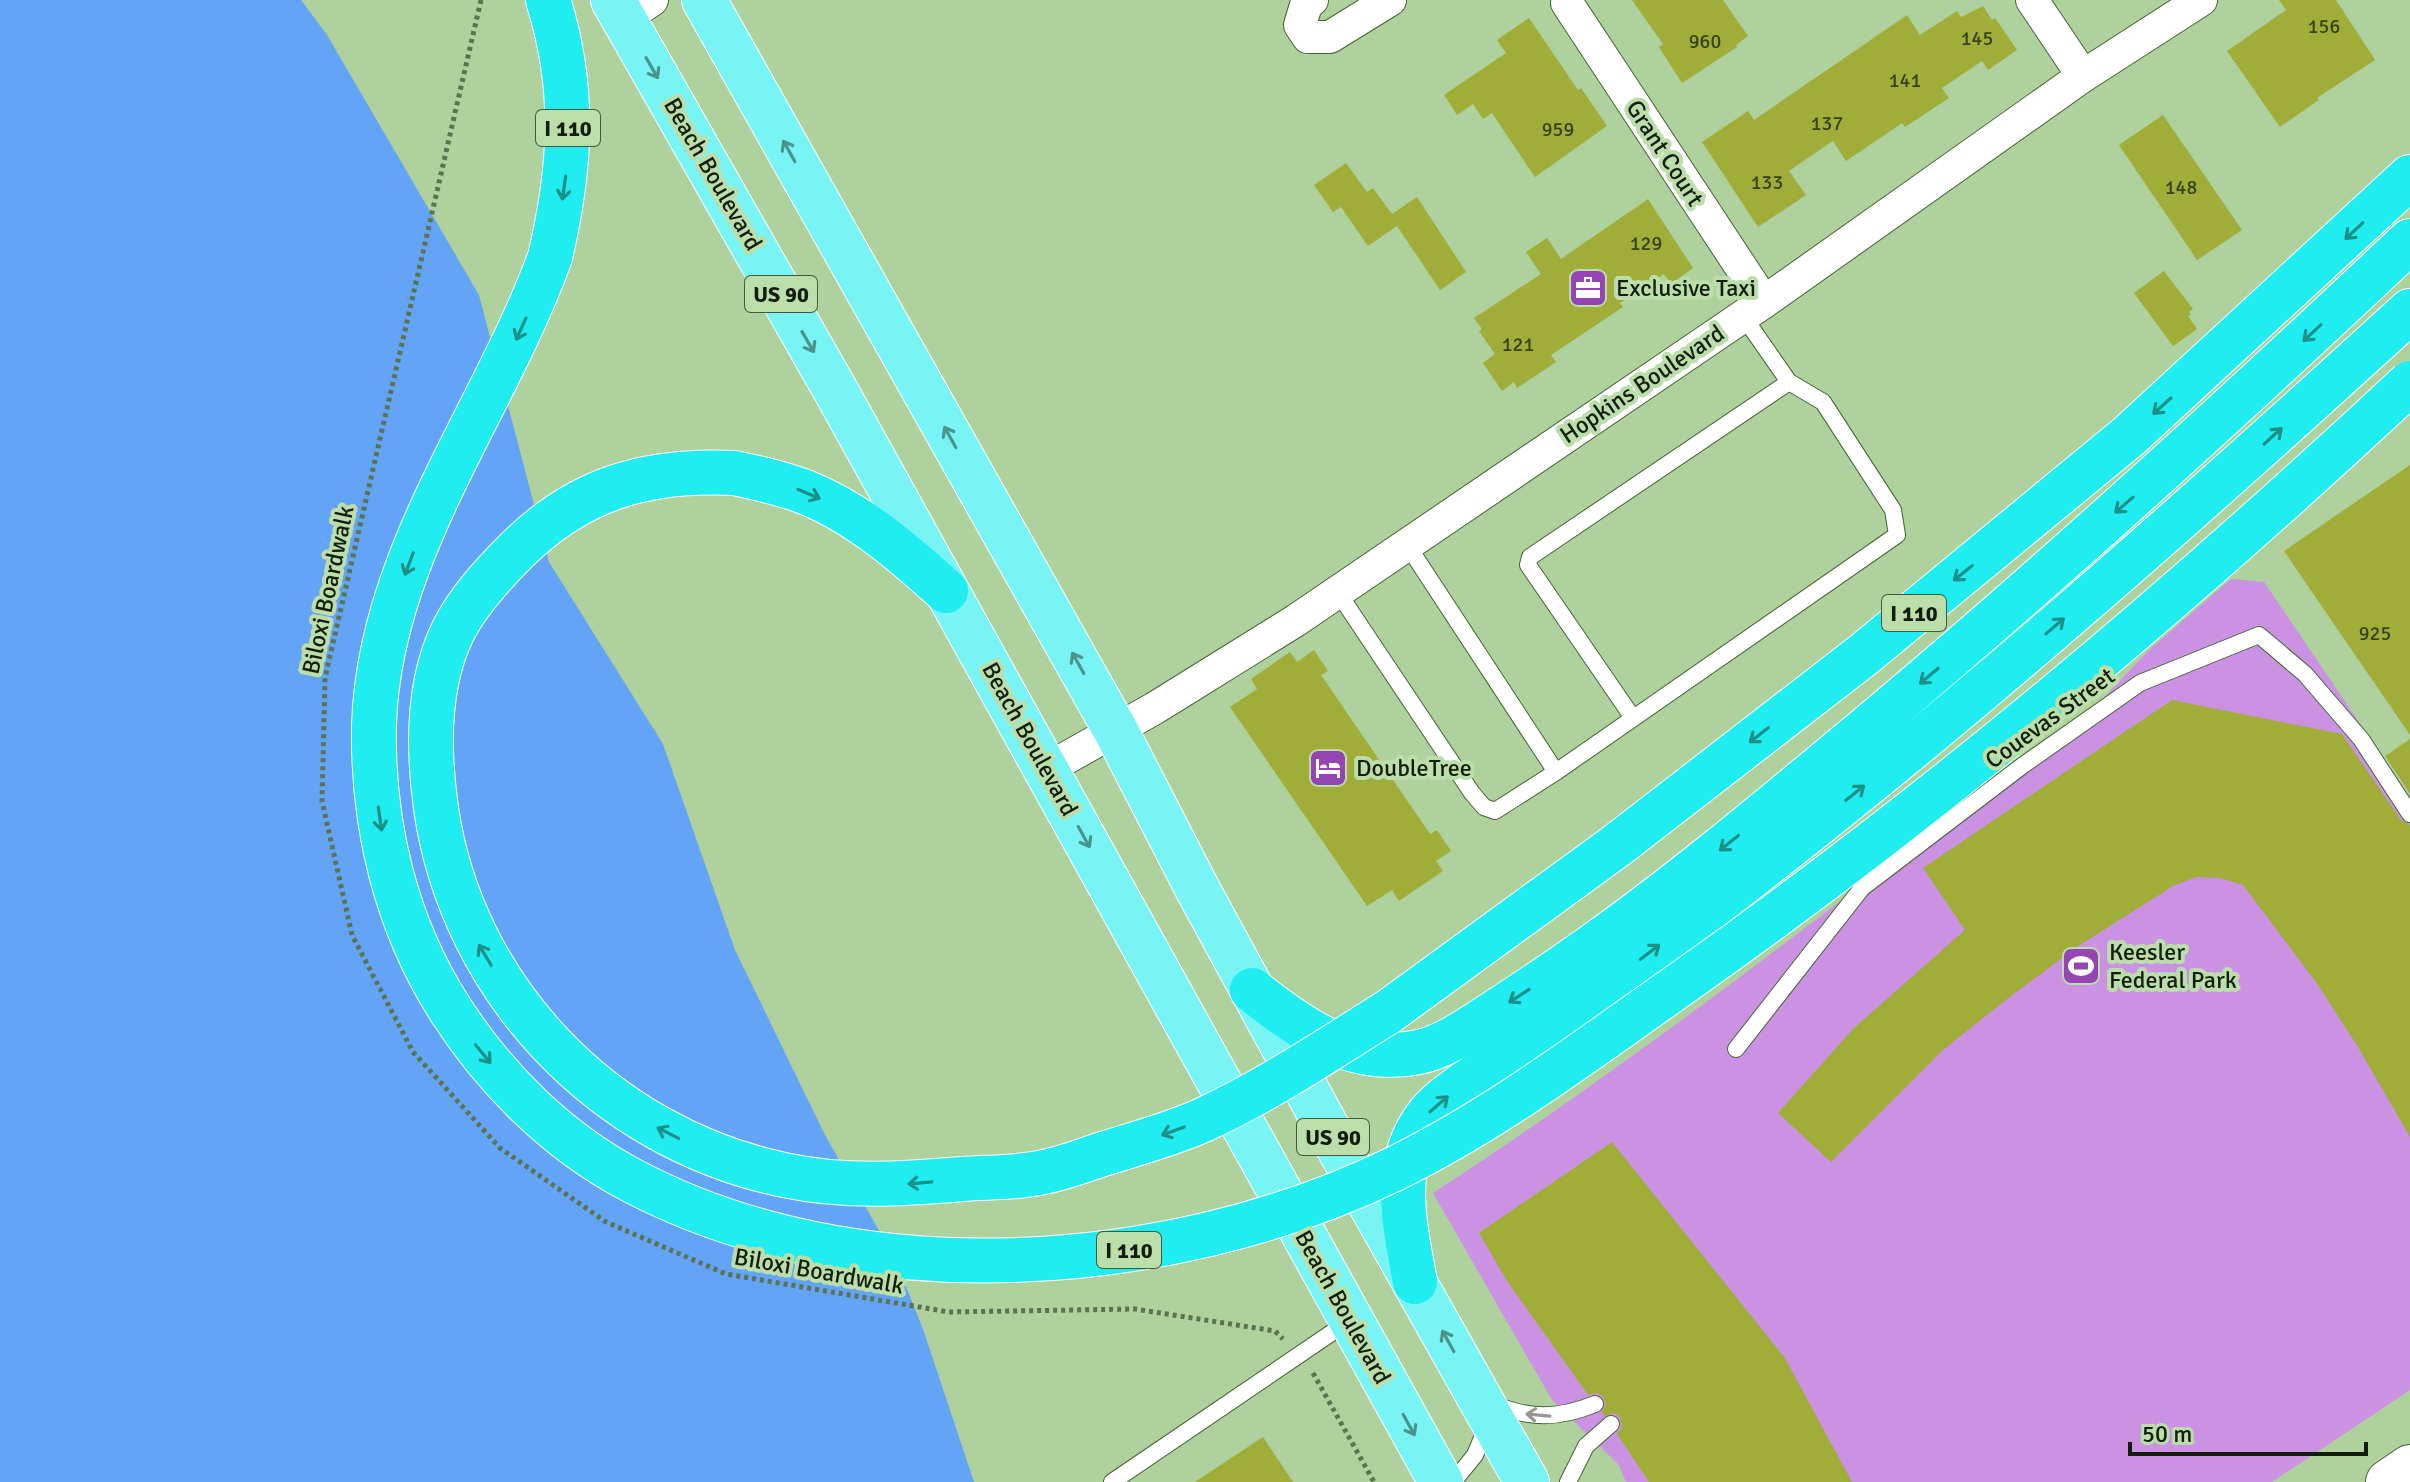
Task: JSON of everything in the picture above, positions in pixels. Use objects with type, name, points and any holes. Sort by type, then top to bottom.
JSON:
[{"type":"highway","name":"I 110","points":[[548,0],[564,68],[568,113],[568,157],[561,211],[550,257],[518,336],[422,534],[401,585],[385,640],[377,680],[375,765],[386,857],[400,906],[438,990],[465,1033],[524,1101],[590,1154],[628,1178],[679,1203],[733,1223],[832,1246],[938,1259],[996,1261],[1127,1251],[1218,1232],[1317,1201],[1385,1173],[1492,1115],[1828,878],[2116,644],[2296,489],[2410,383]]},
{"type":"highway","name":"I 110","points":[[946,591],[886,540],[834,506],[806,492],[770,480],[734,473],[670,473],[634,480],[573,504],[525,541],[491,575],[453,631],[434,700],[430,738],[431,775],[447,862],[461,905],[479,945],[531,1023],[596,1088],[631,1113],[708,1152],[785,1176],[897,1185],[1046,1172],[1202,1120],[1289,1074],[1388,1012],[1616,846],[1863,655],[2140,426],[2410,177]]},
{"type":"highway","points":[[1252,990],[1287,1018],[1349,1050],[1374,1054],[1421,1052],[1471,1027],[1563,968],[1652,904],[1940,667],[2183,454],[2410,241]]},
{"type":"highway","points":[[1415,1282],[1404,1220],[1403,1170],[1419,1127],[1440,1102],[1547,1029],[1770,861],[1943,723],[2215,487],[2410,311]]},
{"type":"main road","name":"US 90","points":[[704,0],[1116,731],[1252,990],[1527,1482]]},
{"type":"main road","name":"Beach Boulevard","points":[[630,6],[837,393],[1441,1482]]},
{"type":"main road","points":[[2388,1482],[2410,1467]]},
{"type":"street","points":[[1312,0],[1306,5],[1300,25],[1308,37],[1330,37],[1390,0]]},
{"type":"street","points":[[2032,0],[2083,76]]},
{"type":"street","name":"Hopkins Boulevard","points":[[1047,769],[1116,731],[1295,621],[1754,309],[2083,76],[2201,0]]},
{"type":"street","name":"Grant Court","points":[[1567,3],[1754,309]]},
{"type":"lane","points":[[1337,591],[1484,807],[1495,811],[1556,772],[1897,535],[1893,510],[1823,402],[1789,382],[1754,309]]},
{"type":"lane","points":[[1633,718],[1528,565],[1530,557],[1789,382]]},
{"type":"lane","points":[[1406,543],[1556,772]]},
{"type":"lane","name":"Couevas Street","points":[[1736,1049],[1862,888],[2022,766],[2140,683],[2259,635],[2305,674],[2361,739],[2410,814]]},
{"type":"lane","points":[[1112,1482],[1350,1320]]},
{"type":"lane","points":[[1453,1482],[1483,1440],[1485,1406],[1536,1415],[1569,1415],[1595,1404]]},
{"type":"lane","points":[[1568,1482],[1586,1446],[1611,1424]]},
{"type":"path","name":"Biloxi Boardwalk","points":[[481,0],[325,678],[322,801],[352,935],[413,1052],[500,1148],[606,1222],[726,1274],[949,1312],[1135,1309],[1182,1318]]},
{"type":"shaded area","name":"Keesler Federal Park","points":[[2231,579],[2264,582],[2410,797],[2410,1390],[2272,1482],[1626,1482],[1619,1465],[1552,1400],[1433,1193],[1604,1077],[1687,1016],[2099,703],[2148,651]]},
{"type":"water","points":[[0,0],[301,0],[327,35],[479,295],[549,562],[663,744],[735,950],[825,1135],[895,1259],[923,1329],[974,1482],[0,1482]]},
{"type":"building","points":[[1632,0],[1723,0],[1748,36],[1737,47],[1682,83],[1659,47],[1663,44]]},
{"type":"building","points":[[2279,0],[2336,0],[2375,60],[2280,127],[2227,51],[2286,10]]},
{"type":"building","points":[[1983,6],[2017,50],[1988,70],[1982,61],[1942,88],[1949,98],[1905,127],[1902,123],[1846,161],[1833,141],[1789,171],[1806,195],[1758,227],[1702,142],[1748,111],[1754,120],[1907,15],[1920,35],[1957,11],[1961,17]]},
{"type":"building","points":[[1529,18],[1578,90],[1581,88],[1607,126],[1535,177],[1492,113],[1483,119],[1473,104],[1457,115],[1444,95],[1506,53],[1497,40]]},
{"type":"building","points":[[2163,115],[2242,230],[2197,260],[2119,145]]},
{"type":"building","points":[[1346,163],[1367,192],[1373,188],[1392,214],[1417,197],[1466,272],[1440,290],[1397,226],[1368,246],[1341,207],[1333,212],[1314,185]]},
{"type":"building","points":[[1648,199],[1693,268],[1671,284],[1664,274],[1620,303],[1623,307],[1551,355],[1556,362],[1517,388],[1514,382],[1502,391],[1483,363],[1495,354],[1474,318],[1541,274],[1526,252],[1547,238],[1561,259]]},
{"type":"building","points":[[2164,271],[2193,309],[2188,316],[2197,329],[2173,346],[2134,293]]},
{"type":"building","points":[[2410,465],[2410,735],[2284,551]]},
{"type":"building","name":"DoubleTree","points":[[1314,650],[1328,671],[1321,675],[1430,834],[1437,830],[1451,851],[1436,861],[1443,871],[1399,901],[1392,890],[1367,906],[1230,707],[1257,689],[1251,679],[1290,652],[1297,662]]},
{"type":"building","points":[[2172,700],[2342,734],[2401,820],[2410,825],[2410,1137],[2316,982],[2243,885],[2220,878],[2196,877],[2173,886],[2080,945],[2011,996],[1943,1050],[1831,1162],[1778,1113],[1853,1029],[1965,930],[1923,868]]},
{"type":"building","points":[[2410,739],[2410,794],[2385,756]]},
{"type":"building","points":[[1612,1142],[1785,1358],[1852,1482],[1649,1482],[1617,1434],[1622,1427],[1620,1417],[1614,1413],[1604,1416],[1602,1412],[1606,1405],[1603,1396],[1596,1393],[1588,1395],[1507,1281],[1479,1233]]},
{"type":"building","points":[[1263,1437],[1293,1482],[1195,1482]]},
{"type":"place","name":"Exclusive Taxi","points":[[1588,288]]},
{"type":"place","name":"DoubleTree","points":[[1328,768]]},
{"type":"place","name":"Keesler Federal Park","points":[[2081,966]]}]
